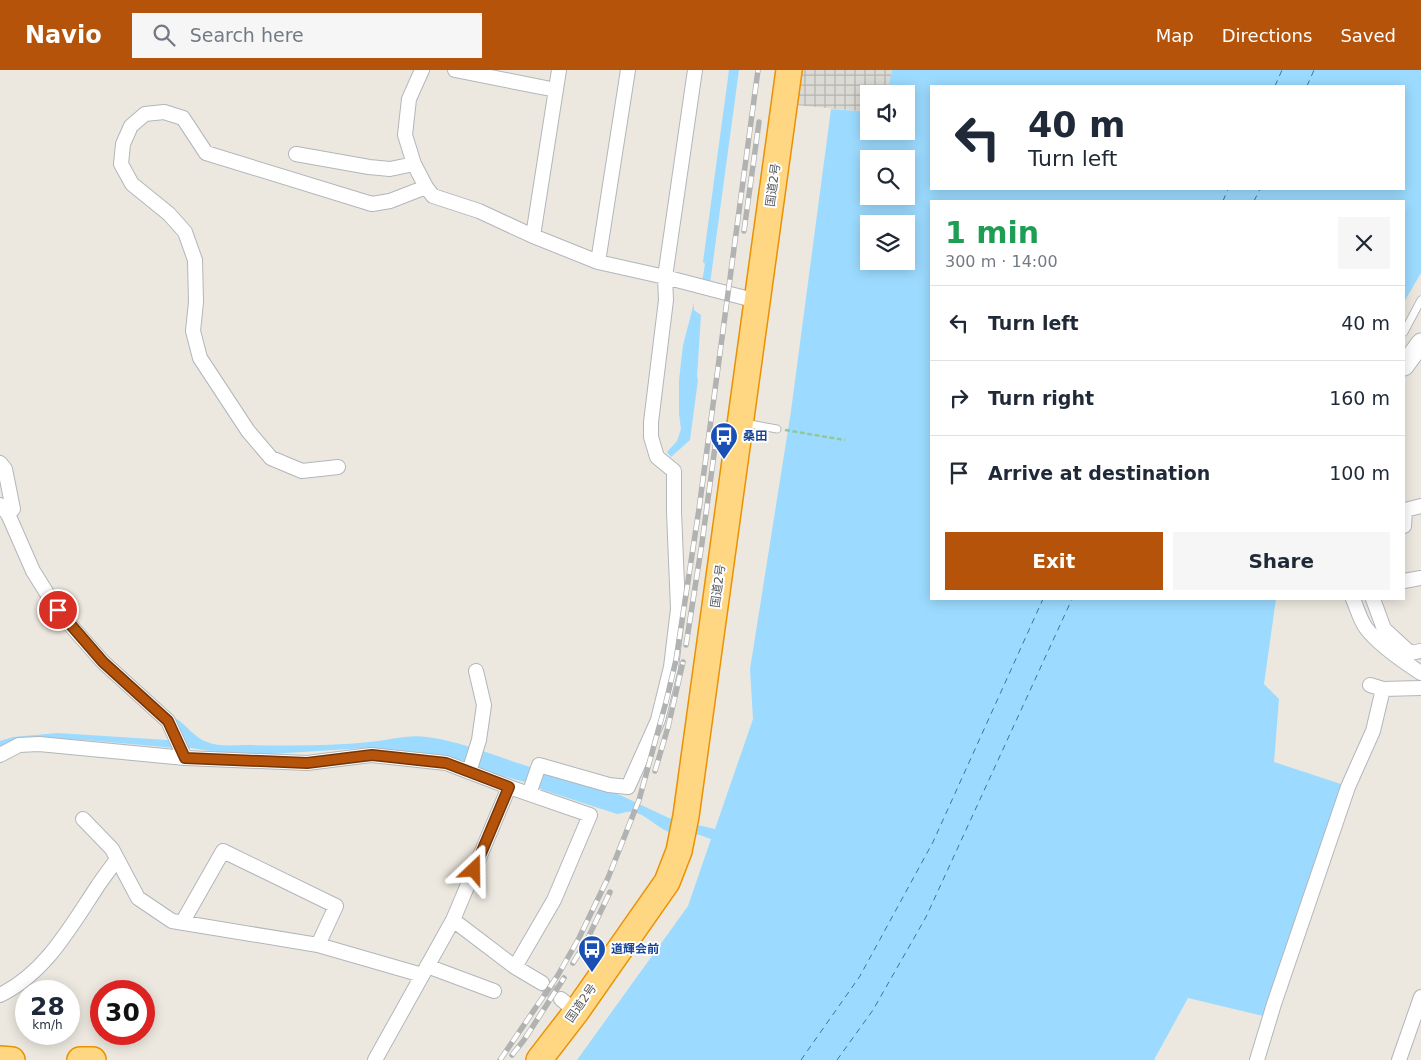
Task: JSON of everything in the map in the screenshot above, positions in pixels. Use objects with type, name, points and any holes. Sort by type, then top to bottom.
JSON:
[{"type":"highway","name":"国道2号","points":[[539,1060],[569,1006],[667,882],[679,851],[741,423],[789,70]]},
{"type":"highway","points":[[0,1059],[12,1060]]},
{"type":"highway","points":[[80,1060],[93,1060]]},
{"type":"street","points":[[422,70],[409,99],[405,135],[414,164],[426,188],[433,196],[479,211],[533,236],[598,262],[757,301]]},
{"type":"street","points":[[454,70],[556,90]]},
{"type":"street","points":[[533,236],[559,70]]},
{"type":"street","points":[[598,262],[628,70]]},
{"type":"street","points":[[529,794],[540,764],[609,785],[628,787],[658,720],[665,694],[671,667],[678,609],[674,471],[657,457],[651,438],[651,422],[666,300],[665,277],[695,70]]},
{"type":"street","points":[[338,467],[302,471],[271,458],[248,431],[200,358],[193,331],[196,302],[195,260],[185,232],[169,214],[132,184],[121,164],[123,144],[132,126],[145,114],[164,112],[183,118],[206,153],[372,204],[426,188]]},
{"type":"street","points":[[296,154],[390,169],[414,164]]},
{"type":"street","points":[[1405,365],[1421,343]]},
{"type":"street","points":[[0,463],[5,469],[13,509],[4,510],[33,571],[58,610],[103,662],[168,721],[181,749]]},
{"type":"street","points":[[1405,510],[1421,506]]},
{"type":"street","points":[[1405,582],[1421,578]]},
{"type":"street","points":[[1353,600],[1366,627],[1405,663],[1421,673]]},
{"type":"street","points":[[1373,600],[1384,629],[1410,653],[1421,651]]},
{"type":"street","points":[[469,772],[478,740],[484,705],[476,671]]},
{"type":"street","points":[[1257,1060],[1274,1004],[1348,787],[1373,731],[1376,687],[1421,688]]},
{"type":"street","points":[[0,755],[19,745],[39,744],[181,749],[307,763],[372,755],[446,763],[590,816],[554,900],[516,967]]},
{"type":"street","points":[[375,1060],[453,920],[509,787]]},
{"type":"street","points":[[83,819],[112,849],[138,898],[172,921],[318,944],[425,971],[494,991]]},
{"type":"street","points":[[182,922],[223,851],[336,906],[318,944]]},
{"type":"street","points":[[0,995],[14,988],[33,973],[65,937],[117,859]]},
{"type":"street","points":[[453,920],[516,967],[542,983]]},
{"type":"street","points":[[1399,1060],[1421,997]]},
{"type":"lane","points":[[1405,330],[1421,300]]},
{"type":"lane","points":[[741,423],[777,429]]},
{"type":"path","points":[[777,429],[845,440]]},
{"type":"shaded area","points":[[801,70],[892,70],[889,85],[860,85],[860,111],[796,105]]},
{"type":"water","points":[[729,70],[739,70],[710,284],[702,282],[705,264],[703,262]]},
{"type":"water","points":[[892,70],[1421,70],[1421,273],[1405,300],[1405,200],[930,200],[930,600],[1276,600],[1264,684],[1279,699],[1274,762],[1344,785],[1263,1016],[1188,998],[1154,1060],[577,1060],[688,906],[711,839],[697,834],[669,832],[637,813],[617,814],[540,789],[536,785],[424,755],[365,748],[271,754],[223,753],[191,748],[45,739],[0,748],[0,741],[13,737],[58,733],[167,740],[181,739],[183,736],[173,719],[177,719],[203,740],[212,744],[222,745],[325,745],[420,736],[466,746],[530,767],[539,773],[545,771],[620,795],[671,819],[715,829],[753,719],[750,669],[791,411],[831,109],[860,111],[860,140],[915,140],[915,85],[889,85]]},
{"type":"water","points":[[694,303],[694,310],[701,315],[698,380],[690,440],[671,457],[667,452],[677,441],[681,429],[679,380],[683,345]]},
{"type":"ferry route","points":[[1275,85],[1282,70]]},
{"type":"ferry route","points":[[1307,85],[1314,70]]},
{"type":"ferry route","points":[[1223,200],[1228,190]]},
{"type":"ferry route","points":[[1254,200],[1260,190]]},
{"type":"ferry route","points":[[801,1060],[860,976],[933,842],[1043,600]]},
{"type":"ferry route","points":[[837,1060],[873,1010],[926,917],[1072,600]]},
{"type":"tunnel","points":[[542,983],[561,999]]},
{"type":"railway","points":[[500,1060],[558,975],[579,938],[608,878],[639,800],[666,702],[676,660],[699,509],[758,70]]},
{"type":"railway","points":[[744,231],[759,122]]},
{"type":"railway","points":[[686,645],[717,432]]},
{"type":"railway","points":[[655,771],[668,727],[683,662]]},
{"type":"railway","points":[[573,963],[586,942],[610,892]]},
{"type":"railway","points":[[512,1055],[524,1040],[564,978]]},
{"type":"place","name":"桑田","points":[[724,460]]},
{"type":"place","name":"道輝会前","points":[[592,973]]},
{"type":"route","points":[[58,610],[103,662],[168,721],[185,758],[307,763],[372,755],[446,763],[509,787],[474,870]]}]
